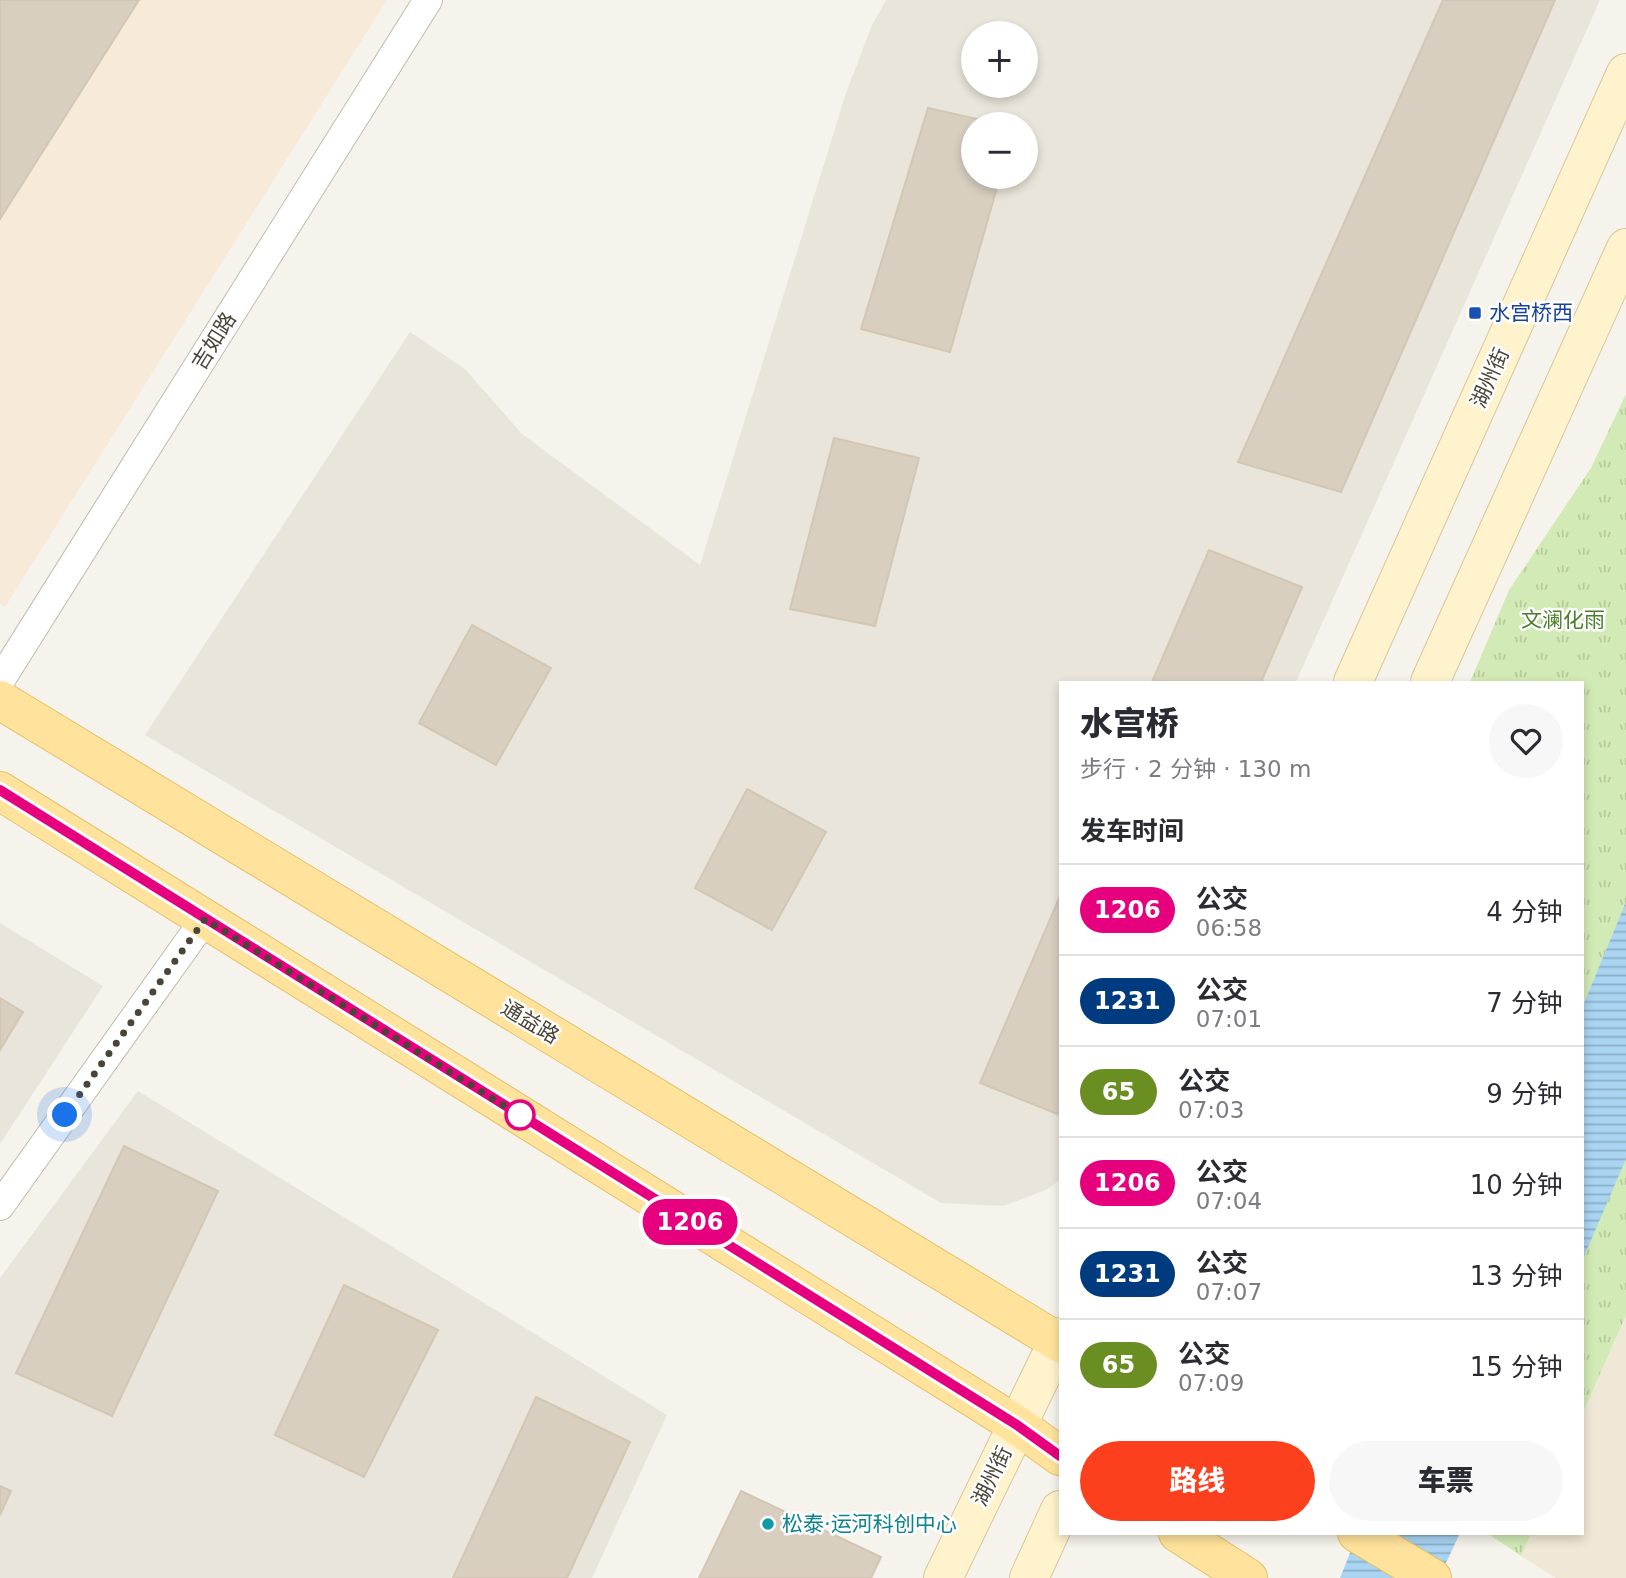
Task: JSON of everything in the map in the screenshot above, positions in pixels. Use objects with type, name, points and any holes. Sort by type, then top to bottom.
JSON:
[{"type":"main road","name":"湖州街","points":[[1353,681],[1626,73]]},
{"type":"main road","points":[[1430,681],[1626,248]]},
{"type":"main road","name":"通益路","points":[[0,700],[1059,1340]]},
{"type":"main road","points":[[0,790],[1017,1425],[1059,1455]]},
{"type":"main road","name":"湖州街","points":[[943,1578],[1059,1343]]},
{"type":"main road","points":[[1029,1578],[1059,1512]]},
{"type":"main road","points":[[1181,1535],[1248,1578]]},
{"type":"main road","points":[[1360,1535],[1432,1578]]},
{"type":"street","name":"吉如路","points":[[0,681],[428,0]]},
{"type":"street","points":[[0,1206],[205,919]]},
{"type":"shaded area","points":[[0,0],[387,0],[5,607],[0,604]]},
{"type":"shaded area","points":[[886,0],[1600,0],[1296,681],[1059,681],[1059,1181],[1046,1190],[1003,1206],[941,1203],[145,735],[410,332],[465,369],[522,434],[700,565],[846,93],[872,25]]},
{"type":"shaded area","points":[[0,923],[103,986],[0,1144]]},
{"type":"shaded area","points":[[138,1091],[667,1415],[592,1578],[0,1578],[0,1278]]},
{"type":"shaded area","points":[[1626,1315],[1626,1578],[1556,1578],[1521,1556],[1530,1535],[1584,1535],[1584,1410]]},
{"type":"green space","name":"文澜化雨","points":[[1626,394],[1626,1315],[1584,1410],[1584,681],[1470,681],[1509,590],[1591,468]]},
{"type":"green space","points":[[1490,1535],[1530,1535],[1521,1556]]},
{"type":"water","points":[[1626,902],[1626,1159],[1584,1256],[1584,1003]]},
{"type":"water","points":[[1357,1535],[1459,1535],[1439,1578],[1340,1578]]},
{"type":"building","points":[[0,0],[139,0],[0,219]]},
{"type":"building","points":[[1443,0],[1555,0],[1341,492],[1238,462]]},
{"type":"building","points":[[928,108],[961,115],[961,189],[997,189],[950,352],[861,329]]},
{"type":"building","points":[[834,438],[919,458],[875,626],[790,609]]},
{"type":"building","points":[[1209,550],[1302,587],[1261,681],[1152,681]]},
{"type":"building","points":[[472,625],[551,668],[496,765],[419,723]]},
{"type":"building","points":[[747,789],[826,832],[772,930],[695,888]]},
{"type":"building","points":[[1059,898],[1059,1115],[980,1083]]},
{"type":"building","points":[[0,998],[23,1012],[0,1050]]},
{"type":"building","points":[[124,1146],[218,1191],[112,1416],[16,1373]]},
{"type":"building","points":[[344,1285],[438,1330],[364,1477],[275,1435]]},
{"type":"building","points":[[536,1397],[630,1442],[567,1578],[453,1578]]},
{"type":"building","points":[[0,1486],[11,1491],[0,1515]]},
{"type":"building","name":"松泰·运河科创中心","points":[[741,1491],[881,1557],[871,1578],[699,1578]]},
{"type":"bus line","name":"1206","points":[[0,790],[1017,1425],[1059,1455]]},
{"type":"place","name":"水宫桥西","points":[[1475,313]]},
{"type":"place","name":"松泰·运河科创中心","points":[[768,1524]]},
{"type":"route","points":[[65,1115],[205,919],[530,1122],[520,1115]]}]
